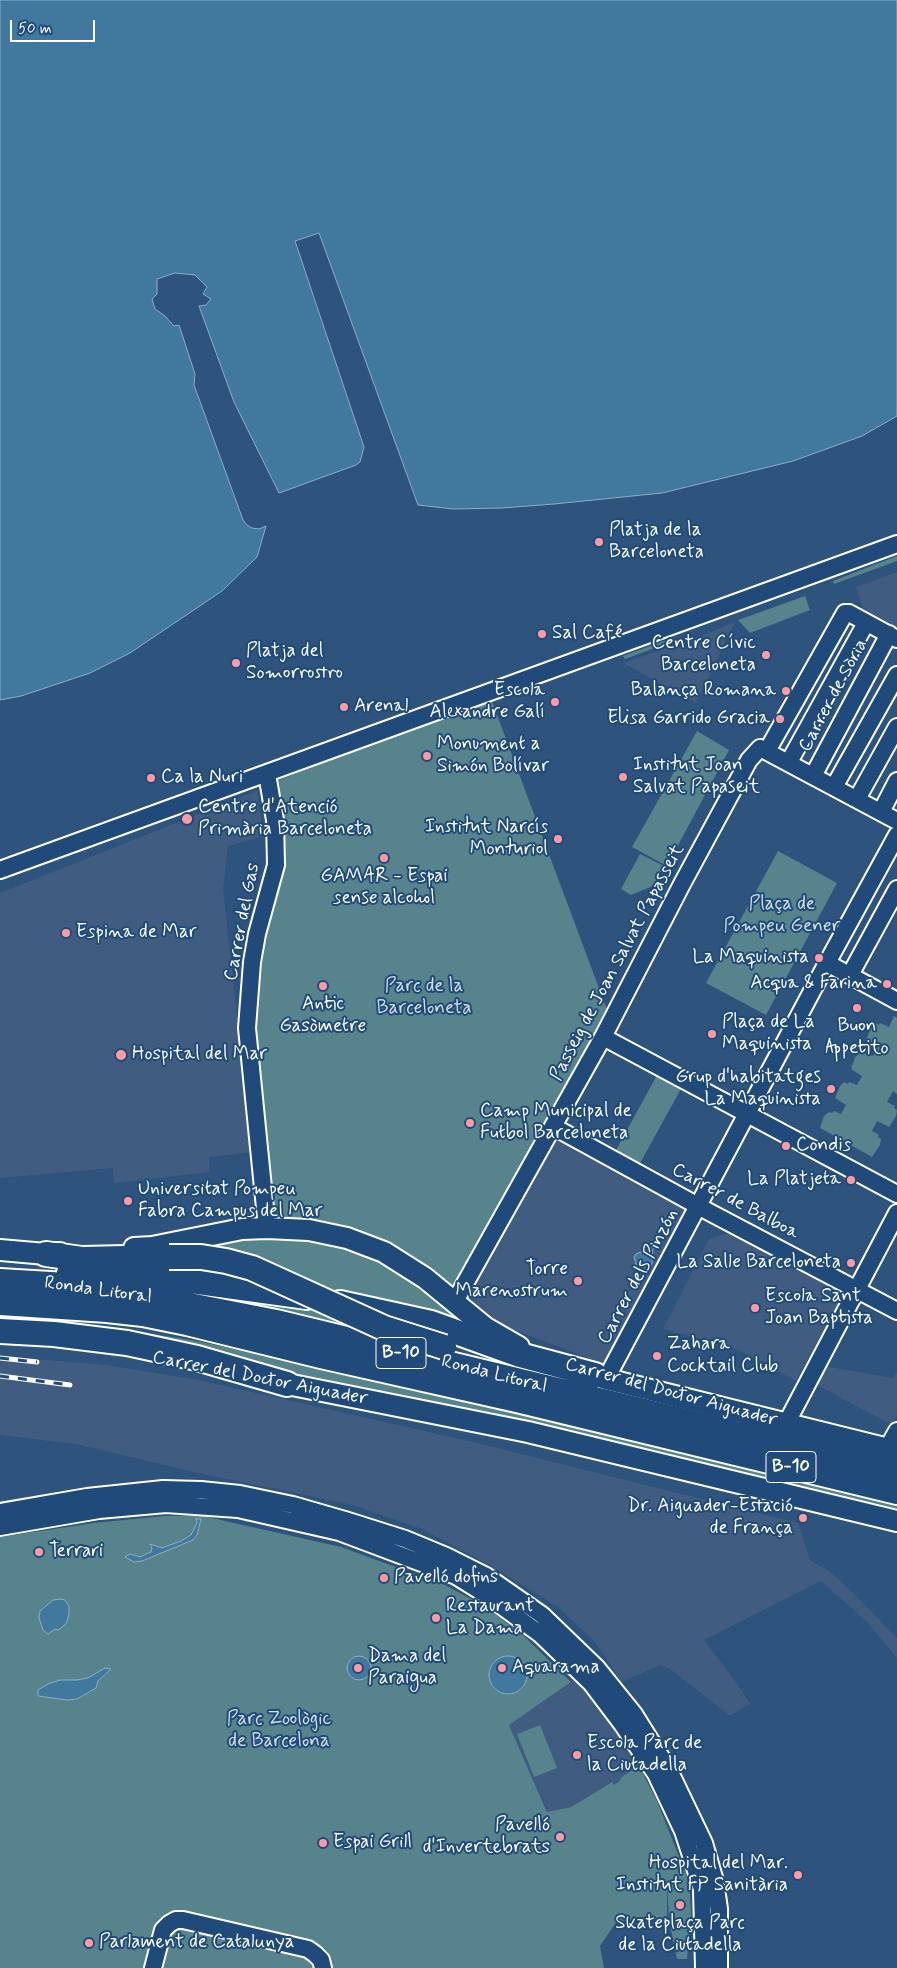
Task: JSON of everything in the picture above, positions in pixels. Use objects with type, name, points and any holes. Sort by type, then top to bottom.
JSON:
[{"type":"highway","points":[[46,1254],[82,1259],[169,1257],[209,1258],[226,1261],[252,1268],[384,1328],[524,1372],[601,1385]]},
{"type":"highway","points":[[0,1273],[107,1273],[280,1292],[431,1323],[601,1385]]},
{"type":"highway","name":"Ronda Litoral","points":[[0,1281],[67,1285],[138,1295],[601,1385],[897,1472]]},
{"type":"highway","name":"Ronda Litoral","points":[[0,1303],[143,1314],[186,1323],[321,1356],[517,1400],[897,1492]]},
{"type":"highway","points":[[0,1318],[110,1322],[321,1356]]},
{"type":"highway","points":[[0,1331],[54,1334],[127,1343],[197,1358],[287,1384]]},
{"type":"main road","name":"Carrer del Doctor Aiguader","points":[[0,1250],[46,1254],[152,1247],[242,1229],[267,1228],[309,1230],[347,1238],[384,1252],[425,1278],[486,1328],[601,1385],[786,1424],[892,1450]]},
{"type":"main road","name":"Carrer del Doctor Aiguader","points":[[0,1342],[113,1352],[287,1384],[528,1432],[897,1521]]},
{"type":"street","points":[[0,870],[897,544]]},
{"type":"street","name":"Passeig de Joan Salvat Papasseit","points":[[454,1303],[603,1037],[749,760],[764,749],[845,613],[866,622]]},
{"type":"street","points":[[789,762],[866,622],[893,636]]},
{"type":"street","name":"Carrer de Sòria","points":[[813,776],[893,636]]},
{"type":"street","points":[[834,788],[897,675]]},
{"type":"street","points":[[857,799],[897,727]]},
{"type":"street","points":[[764,749],[897,821]]},
{"type":"street","name":"Carrer del Gas","points":[[267,774],[275,820],[276,865],[252,962],[247,1028],[267,1228]]},
{"type":"street","points":[[881,812],[897,781]]},
{"type":"street","name":"Carrer dels Pinzón","points":[[601,1385],[897,835]]},
{"type":"street","points":[[850,975],[897,889]]},
{"type":"street","points":[[827,963],[897,1001]]},
{"type":"street","points":[[603,1037],[897,1194]]},
{"type":"street","name":"Carrer de Balboa","points":[[554,1127],[897,1311]]},
{"type":"street","points":[[786,1424],[897,1213]]},
{"type":"street","points":[[892,1450],[897,1431]]},
{"type":"street","points":[[0,1512],[87,1497],[163,1489],[240,1494],[302,1508],[405,1539],[446,1556],[507,1589],[542,1615],[597,1668],[634,1714],[669,1770],[704,1842],[715,1881],[719,1909],[719,1968]]},
{"type":"street","points":[[0,1527],[99,1510],[166,1504],[238,1509],[339,1532],[456,1576],[485,1594],[540,1634],[591,1683],[656,1774],[683,1831],[702,1889],[704,1968]]},
{"type":"street","points":[[153,1968],[163,1930],[176,1920],[183,1920],[308,1949],[315,1954],[324,1967]]},
{"type":"shaded area","points":[[0,0],[897,0],[897,416],[862,436],[793,461],[662,493],[502,508],[453,509],[418,505],[319,233],[295,241],[364,447],[360,462],[356,465],[279,493],[234,402],[199,306],[206,305],[211,299],[203,294],[207,287],[195,275],[175,273],[157,279],[157,294],[152,299],[155,309],[174,326],[179,325],[195,374],[194,385],[243,520],[252,528],[259,529],[266,526],[257,557],[222,591],[130,653],[90,673],[21,696],[0,700]]},
{"type":"shaded area","points":[[897,572],[897,632],[870,615],[863,608],[856,587]]},
{"type":"shaded area","points":[[735,622],[696,703],[623,663],[701,636]]},
{"type":"shaded area","name":"Hospital del Mar","points":[[257,791],[263,836],[228,846],[223,889],[252,1152],[209,1157],[210,1172],[114,1183],[113,1168],[0,1178],[0,893]]},
{"type":"shaded area","points":[[555,1135],[693,1207],[607,1365],[509,1328],[463,1302]]},
{"type":"shaded area","name":"Escola Sant Joan Baptista","points":[[728,1233],[835,1289],[838,1304],[796,1381],[732,1347],[663,1329],[709,1239]]},
{"type":"shaded area","points":[[653,1247],[652,1264],[640,1278],[634,1257],[636,1254]]},
{"type":"shaded area","points":[[0,1356],[106,1365],[199,1380],[473,1442],[798,1523],[810,1560],[833,1574],[895,1636],[897,1639],[897,1658],[867,1622],[821,1581],[704,1640],[750,1704],[730,1716],[670,1669],[660,1665],[622,1682],[595,1642],[558,1607],[491,1566],[422,1529],[353,1505],[198,1473],[76,1444],[0,1435]]},
{"type":"shaded area","points":[[824,1366],[893,1378],[897,1372],[897,1415],[892,1425],[815,1384]]},
{"type":"shaded area","points":[[196,1519],[201,1519],[197,1535],[193,1540],[142,1561],[134,1562],[125,1557],[130,1554],[140,1557],[151,1552],[150,1544],[162,1548],[181,1541],[191,1535],[197,1523]]},
{"type":"shaded area","points":[[53,1600],[65,1600],[69,1606],[66,1624],[48,1634],[43,1630],[39,1618],[40,1611]]},
{"type":"shaded area","points":[[359,1656],[364,1657],[370,1663],[370,1673],[364,1679],[359,1680],[354,1679],[348,1673],[347,1668],[348,1663],[354,1657]]},
{"type":"shaded area","points":[[508,1656],[521,1662],[527,1675],[521,1688],[508,1694],[495,1688],[489,1675],[495,1662]]},
{"type":"shaded area","points":[[105,1668],[111,1669],[98,1681],[96,1688],[77,1699],[67,1700],[38,1696],[38,1690],[48,1684],[60,1680],[88,1678]]},
{"type":"shaded area","name":"Escola Parc de la Ciutadella","points":[[574,1680],[605,1717],[639,1766],[623,1776],[622,1780],[614,1785],[611,1782],[571,1807],[548,1812],[509,1725]]},
{"type":"green space","points":[[897,556],[897,561],[834,584],[833,581]]},
{"type":"green space","points":[[805,596],[810,610],[750,633],[738,620]]},
{"type":"green space","points":[[667,640],[668,643],[625,659],[623,656]]},
{"type":"green space","name":"Parc de la Barceloneta","points":[[490,696],[609,1015],[460,1278],[453,1284],[443,1286],[275,1219],[273,1215],[253,1028],[255,995],[263,935],[277,781]]},
{"type":"green space","points":[[697,731],[729,750],[667,866],[632,847]]},
{"type":"green space","name":"Plaça de Pompeu Gener","points":[[778,851],[837,883],[766,1015],[706,983]]},
{"type":"green space","points":[[640,854],[664,866],[653,886],[631,895],[621,889]]},
{"type":"green space","points":[[894,1016],[897,1018],[897,1094],[893,1091],[887,1102],[895,1106],[894,1108],[897,1110],[896,1116],[889,1127],[877,1121],[872,1131],[879,1135],[878,1137],[881,1139],[880,1145],[872,1157],[820,1128],[824,1116],[834,1111],[841,1114],[846,1105],[835,1098],[840,1086],[844,1082],[857,1085],[862,1076],[851,1069],[855,1057],[864,1052],[873,1056],[878,1047],[866,1040],[871,1028],[876,1023],[889,1027]]},
{"type":"green space","points":[[657,1075],[682,1087],[639,1165],[615,1152]]},
{"type":"green space","points":[[232,1237],[319,1237],[395,1265],[481,1333],[321,1293],[184,1249]]},
{"type":"green space","points":[[156,1284],[312,1304],[405,1343],[257,1307]]},
{"type":"green space","points":[[107,1331],[153,1334],[191,1340],[385,1379],[897,1504],[897,1511],[493,1416],[219,1358]]},
{"type":"green space","name":"Parc Zoològic de Barcelona","points":[[164,1516],[203,1516],[341,1547],[445,1585],[484,1606],[522,1634],[571,1682],[509,1725],[547,1812],[571,1807],[612,1782],[614,1785],[623,1776],[639,1766],[657,1801],[687,1877],[691,1915],[687,1959],[677,1959],[669,1921],[667,1882],[667,1919],[617,1921],[600,1946],[604,1968],[0,1968],[0,1537],[94,1523]]},
{"type":"green space","points":[[540,1725],[557,1768],[534,1777],[517,1734]]},
{"type":"railway","points":[[0,1358],[37,1362]]},
{"type":"railway","points":[[0,1376],[70,1385]]},
{"type":"place","name":"Platja de la Barceloneta","points":[[599,542]]},
{"type":"place","name":"Sal Café","points":[[542,634]]},
{"type":"place","name":"Centre Cívic Barceloneta","points":[[766,655]]},
{"type":"place","name":"Platja del Somorrostro","points":[[236,663]]},
{"type":"place","name":"Balança Romana","points":[[786,691]]},
{"type":"place","name":"Escola Alexandre Galí","points":[[555,702]]},
{"type":"place","name":"Arenal","points":[[344,707]]},
{"type":"place","name":"Elisa Garrido Gracia","points":[[780,719]]},
{"type":"place","name":"Monument a Simón Bolívar","points":[[427,756]]},
{"type":"place","name":"Institut Joan Salvat Papaseit","points":[[623,777]]},
{"type":"place","name":"Ca la Nuri","points":[[151,778]]},
{"type":"place","name":"Centre d'Atenció Primària Barceloneta","points":[[187,819]]},
{"type":"place","name":"Institut Narcís Monturiol","points":[[558,839]]},
{"type":"place","name":"GAMAR - Espai sense alcohol","points":[[384,858]]},
{"type":"place","name":"Espina de Mar","points":[[66,933]]},
{"type":"place","name":"La Maquinista","points":[[819,958]]},
{"type":"place","name":"Acqua & Farina","points":[[887,984]]},
{"type":"place","name":"Antic Gasòmetre","points":[[323,986]]},
{"type":"place","name":"Buon Appetito","points":[[857,1008]]},
{"type":"place","name":"Plaça de La Maquinista","points":[[712,1034]]},
{"type":"place","name":"Hospital del Mar","points":[[121,1055]]},
{"type":"place","name":"Grup d'habitatges La Maquinista","points":[[831,1089]]},
{"type":"place","name":"Camp Municipal de Futbol Barceloneta","points":[[470,1123]]},
{"type":"place","name":"Condis","points":[[786,1146]]},
{"type":"place","name":"La Platjeta","points":[[851,1180]]},
{"type":"place","name":"Universitat Pompeu Fabra Campus del Mar","points":[[128,1201]]},
{"type":"place","name":"La Salle Barceloneta","points":[[851,1263]]},
{"type":"place","name":"Torre Marenostrum","points":[[578,1281]]},
{"type":"place","name":"Escola Sant Joan Baptista","points":[[755,1308]]},
{"type":"place","name":"Zahara Cocktail Club","points":[[657,1356]]},
{"type":"place","name":"Dr. Aiguader-Estació de França","points":[[803,1518]]},
{"type":"place","name":"Terrari","points":[[39,1552]]},
{"type":"place","name":"Pavelló dofins","points":[[384,1578]]},
{"type":"place","name":"Restaurant La Dama","points":[[436,1618]]},
{"type":"place","name":"Dama del Paraigua","points":[[358,1668]]},
{"type":"place","name":"Aquarama","points":[[502,1668]]},
{"type":"place","name":"Escola Parc de la Ciutadella","points":[[577,1755]]},
{"type":"place","name":"Pavelló d'Invertebrats","points":[[560,1837]]},
{"type":"place","name":"Espai Grill","points":[[323,1843]]},
{"type":"place","name":"Hospital del Mar. Institut FP Sanitària","points":[[798,1875]]},
{"type":"place","name":"Skateplaça Parc de la Ciutadella","points":[[680,1905]]},
{"type":"place","name":"Parlament de Catalunya","points":[[89,1943]]}]
